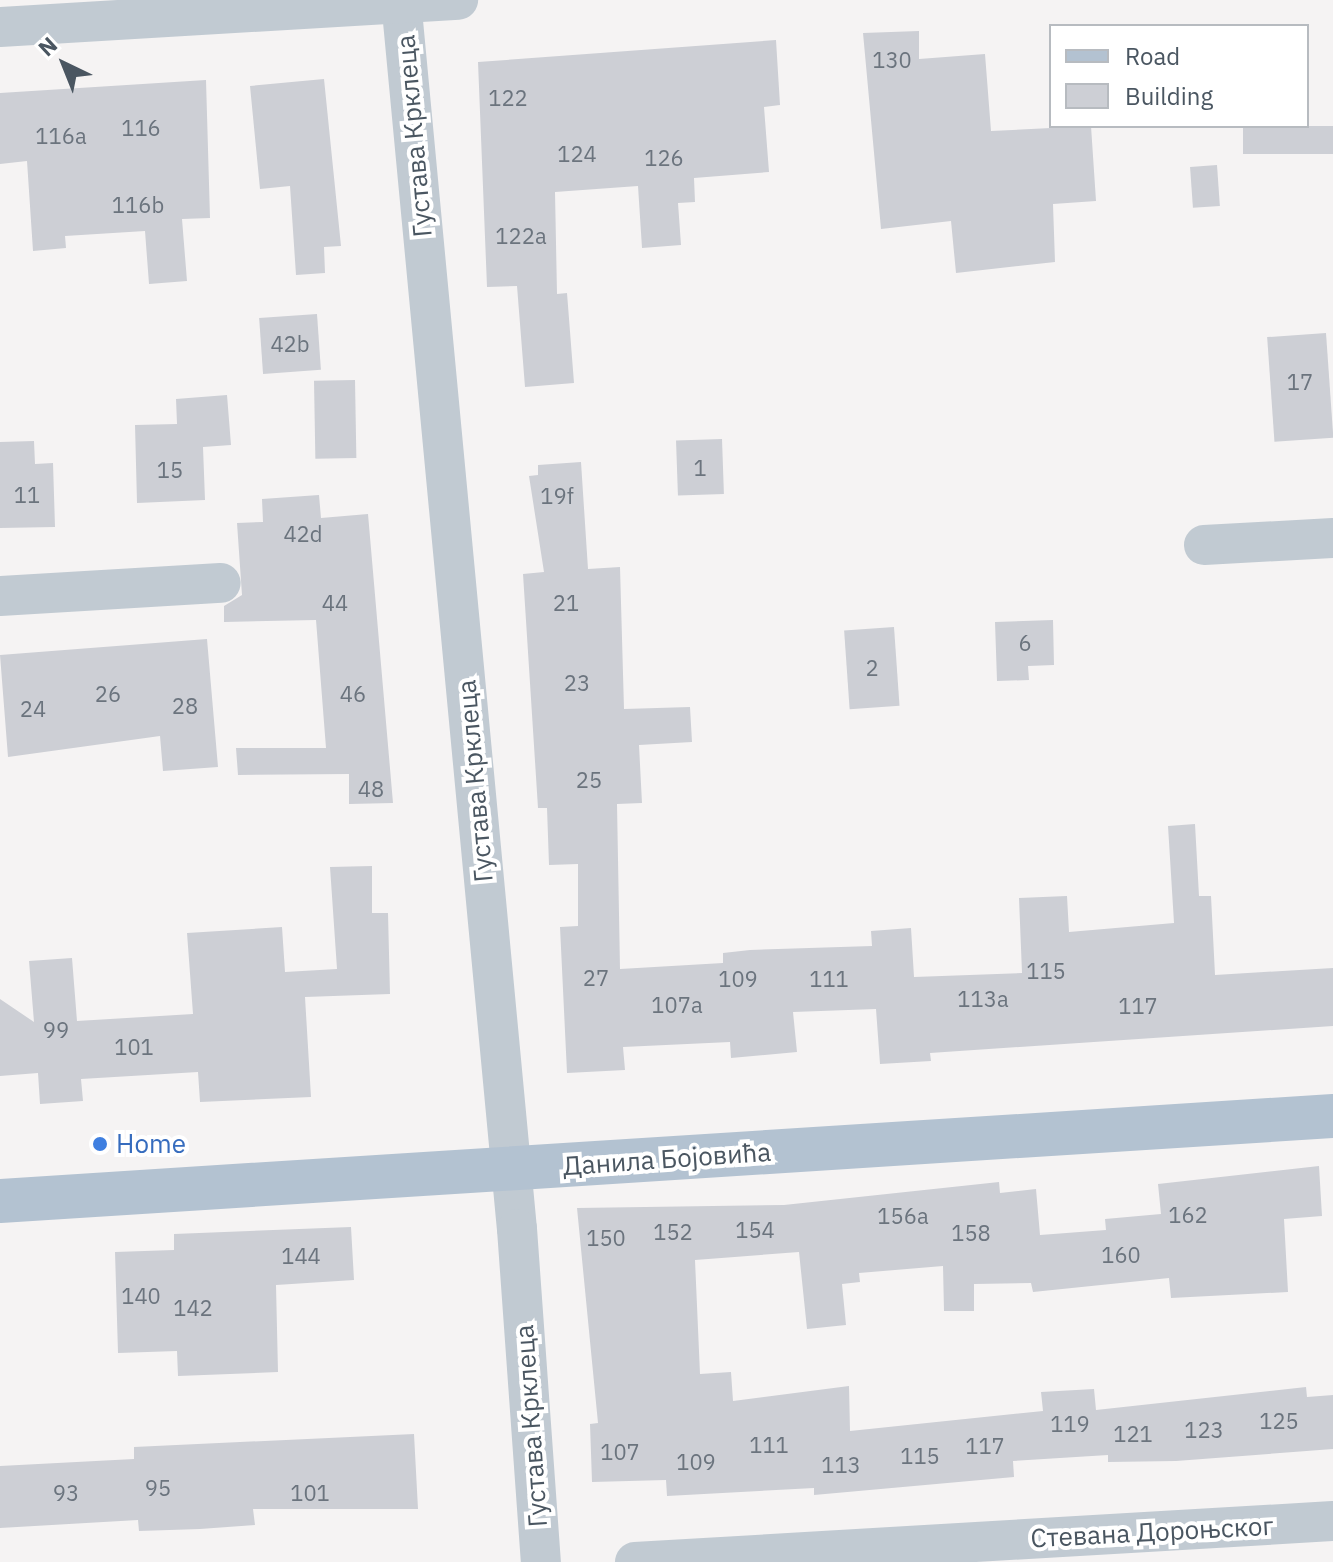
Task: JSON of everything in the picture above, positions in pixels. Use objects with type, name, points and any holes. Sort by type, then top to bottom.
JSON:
[{"type":"main road","name":"Данила Бојовића","points":[[0,1201],[1333,1116]]},
{"type":"street","points":[[0,27],[458,0]]},
{"type":"street","name":"Густава Крклеца","points":[[402,2],[511,1170],[541,1562]]},
{"type":"street","points":[[1204,545],[1333,538]]},
{"type":"street","points":[[0,596],[221,583]]},
{"type":"street","name":"Стевана Дороњског","points":[[635,1562],[1333,1521]]},
{"type":"building","points":[[919,31],[919,59],[985,54],[991,131],[1091,128],[1096,201],[1053,204],[1055,262],[956,273],[951,221],[881,229],[863,33]]},
{"type":"building","points":[[776,40],[780,105],[764,107],[769,172],[694,178],[695,202],[678,203],[681,245],[642,248],[638,186],[555,192],[557,294],[567,293],[574,383],[525,387],[517,286],[487,287],[478,62]]},
{"type":"building","points":[[324,79],[341,246],[324,247],[325,273],[296,275],[290,186],[260,189],[250,86]]},
{"type":"building","points":[[206,80],[210,218],[182,219],[187,281],[149,284],[145,231],[65,236],[66,248],[33,251],[27,161],[0,164],[0,93]]},
{"type":"building","points":[[1333,126],[1333,154],[1243,154],[1243,128]]},
{"type":"building","points":[[1217,165],[1220,206],[1193,208],[1190,167]]},
{"type":"building","points":[[317,314],[321,370],[263,374],[259,318]]},
{"type":"building","points":[[1326,333],[1333,438],[1274,442],[1267,337]]},
{"type":"building","points":[[355,380],[356,458],[315,459],[314,381]]},
{"type":"building","points":[[227,395],[231,445],[203,447],[205,500],[137,503],[135,425],[177,424],[176,399]]},
{"type":"building","points":[[722,439],[724,494],[678,496],[676,441]]},
{"type":"building","points":[[34,441],[35,464],[53,463],[55,527],[0,528],[0,442]]},
{"type":"building","points":[[581,462],[588,569],[620,567],[624,709],[690,707],[692,742],[639,745],[642,803],[617,804],[620,969],[723,963],[723,953],[750,950],[872,946],[871,931],[911,928],[914,977],[1022,973],[1019,898],[1067,896],[1069,932],[1174,923],[1168,826],[1195,824],[1199,896],[1211,896],[1215,975],[1333,968],[1333,1026],[930,1053],[931,1061],[880,1064],[876,1009],[793,1012],[797,1052],[731,1058],[730,1042],[623,1047],[625,1070],[567,1073],[560,927],[578,926],[578,864],[549,865],[547,808],[538,808],[523,574],[544,572],[529,476],[538,475],[538,465]]},
{"type":"building","points":[[319,495],[321,518],[368,514],[393,803],[349,804],[349,774],[238,775],[236,748],[326,748],[316,620],[224,622],[224,606],[242,595],[237,523],[263,522],[262,499]]},
{"type":"building","points":[[1053,620],[1054,665],[1028,666],[1029,680],[997,681],[995,622]]},
{"type":"building","points":[[894,627],[900,706],[850,709],[844,630]]},
{"type":"building","points":[[207,639],[218,767],[163,771],[160,736],[8,757],[0,655]]},
{"type":"building","points":[[372,866],[372,913],[388,913],[390,994],[305,997],[311,1097],[200,1102],[198,1072],[81,1079],[83,1101],[40,1104],[38,1073],[0,1076],[0,999],[34,1022],[29,961],[72,958],[77,1021],[193,1014],[187,933],[282,927],[285,972],[337,969],[330,867]]},
{"type":"building","points":[[1319,1166],[1322,1216],[1284,1219],[1288,1292],[1171,1298],[1169,1278],[1033,1292],[1031,1283],[974,1284],[974,1311],[944,1311],[943,1266],[859,1273],[860,1282],[842,1284],[846,1325],[807,1329],[799,1252],[695,1260],[700,1374],[731,1372],[733,1401],[849,1386],[850,1431],[1043,1411],[1041,1392],[1094,1389],[1096,1410],[1306,1387],[1307,1397],[1333,1395],[1333,1449],[1176,1461],[1108,1462],[1108,1455],[1013,1461],[1014,1477],[814,1495],[814,1488],[667,1496],[666,1480],[592,1482],[590,1424],[598,1423],[577,1208],[784,1205],[999,1182],[1000,1193],[1036,1189],[1040,1235],[1106,1230],[1105,1219],[1161,1214],[1158,1184]]},
{"type":"building","points":[[351,1227],[354,1280],[276,1285],[278,1372],[178,1376],[177,1351],[118,1353],[115,1252],[174,1250],[174,1234]]},
{"type":"building","points":[[414,1434],[418,1509],[253,1509],[255,1525],[200,1529],[139,1531],[138,1520],[0,1528],[0,1466],[134,1459],[134,1447]]},
{"type":"place","name":"Home","points":[[100,1144]]}]
